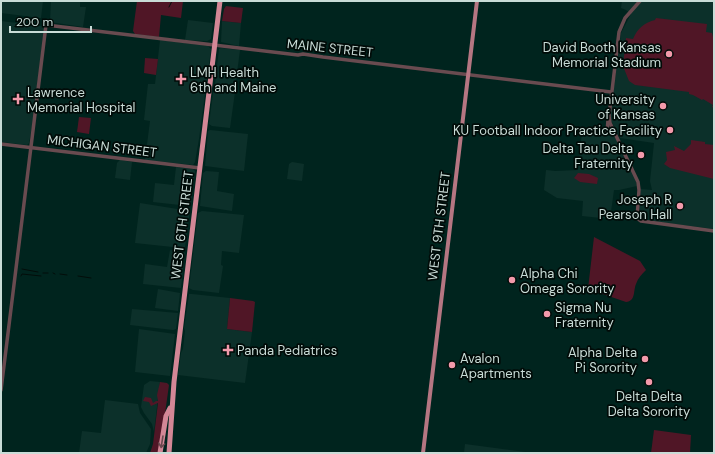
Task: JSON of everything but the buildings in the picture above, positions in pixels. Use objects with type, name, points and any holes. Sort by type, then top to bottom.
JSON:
[{"type":"highway","name":"WEST 6TH STREET","points":[[169,453],[172,405],[216,45],[220,1]]},
{"type":"highway","points":[[160,453],[166,416],[172,405]]},
{"type":"main road","name":"WEST 9TH STREET","points":[[423,453],[477,1]]},
{"type":"street","points":[[607,133],[620,29],[628,14],[640,1]]},
{"type":"street","name":"MAINE STREET","points":[[31,148],[46,25],[298,55],[323,56],[612,92]]},
{"type":"street","points":[[609,116],[610,123],[639,184],[638,220],[714,231]]},
{"type":"street","name":"MICHIGAN STREET","points":[[1,144],[200,168]]},
{"type":"street","points":[[1,390],[31,148]]},
{"type":"shaded area","points":[[1,1],[43,1],[41,18],[1,13]]},
{"type":"shaded area","points":[[51,1],[80,1],[80,7],[86,7],[83,27],[50,22]]},
{"type":"shaded area","points":[[137,1],[183,1],[181,18],[161,15],[159,37],[135,34],[133,31]]},
{"type":"shaded area","name":"University of Kansas","points":[[622,1],[714,1],[714,229],[642,220],[639,216],[641,189],[652,190],[650,181],[654,143],[620,138],[610,118],[621,33],[631,14],[621,8]]},
{"type":"shaded area","points":[[226,6],[243,8],[241,23],[222,21]]},
{"type":"shaded area","name":"David Booth Kansas Memorial Stadium","points":[[656,18],[707,24],[706,32],[712,33],[714,41],[714,108],[712,107],[713,105],[703,99],[702,100],[689,94],[689,92],[635,85],[629,81],[623,66],[626,38],[633,39],[642,26],[655,20]]},
{"type":"shaded area","points":[[188,20],[213,23],[211,39],[207,41],[185,40]]},
{"type":"shaded area","name":"Lawrence Memorial Hospital","points":[[1,21],[42,26],[44,29],[32,127],[29,143],[27,145],[1,142]]},
{"type":"shaded area","points":[[222,21],[241,23],[239,46],[221,42]]},
{"type":"shaded area","points":[[160,40],[208,46],[211,49],[199,139],[195,162],[193,165],[145,160],[150,121],[144,120],[148,84],[155,84]]},
{"type":"shaded area","points":[[219,49],[240,50],[235,88],[217,86],[215,84]]},
{"type":"shaded area","points":[[145,58],[158,59],[156,75],[144,73]]},
{"type":"shaded area","points":[[216,90],[235,92],[230,128],[212,126],[209,124],[213,93]]},
{"type":"shaded area","points":[[79,117],[91,118],[89,134],[77,132]]},
{"type":"shaded area","points":[[208,131],[248,134],[244,171],[205,166]]},
{"type":"shaded area","name":"University of Kansas","points":[[582,132],[615,137],[635,178],[637,186],[614,190],[610,219],[582,216],[583,201],[557,198],[544,190],[546,170],[578,170]]},
{"type":"shaded area","points":[[691,140],[714,145],[714,179],[670,168],[664,164],[667,160],[666,152],[675,150],[674,146],[684,151],[691,144]]},
{"type":"shaded area","points":[[120,160],[132,162],[130,180],[115,178],[117,163]]},
{"type":"shaded area","points":[[292,162],[304,164],[302,181],[287,179],[289,164]]},
{"type":"shaded area","points":[[176,167],[193,169],[195,171],[191,205],[153,202],[155,183],[174,185]]},
{"type":"shaded area","points":[[206,171],[219,172],[217,191],[234,194],[232,211],[200,206],[203,173]]},
{"type":"shaded area","points":[[578,173],[589,174],[598,178],[597,184],[580,182],[574,178]]},
{"type":"shaded area","points":[[140,203],[190,211],[185,247],[182,248],[135,243]]},
{"type":"shaded area","points":[[202,211],[244,215],[239,253],[222,251],[221,265],[223,266],[219,293],[193,290],[189,288],[198,213]]},
{"type":"shaded area","points":[[594,237],[640,261],[646,270],[638,280],[633,298],[631,300],[626,302],[588,289]]},
{"type":"shaded area","points":[[170,250],[185,253],[181,288],[143,284],[145,264],[167,267]]},
{"type":"shaded area","points":[[158,289],[180,293],[178,311],[155,308]]},
{"type":"shaded area","points":[[189,294],[230,298],[227,329],[252,332],[245,383],[178,375],[181,353],[183,349],[184,328]]},
{"type":"shaded area","points":[[230,298],[255,302],[252,332],[227,329]]},
{"type":"shaded area","points":[[132,309],[178,313],[176,329],[173,330],[130,325]]},
{"type":"shaded area","points":[[139,329],[175,334],[170,376],[135,372]]},
{"type":"shaded area","points":[[150,381],[160,382],[154,432],[152,424],[141,407],[144,385]]},
{"type":"shaded area","points":[[160,382],[167,383],[169,385],[160,449],[158,453],[150,453],[153,444],[158,403],[151,406],[149,402],[143,401],[145,397],[151,398],[153,403],[158,401],[157,395]]},
{"type":"shaded area","points":[[105,400],[138,404],[140,413],[151,429],[150,444],[146,453],[79,453],[82,431],[101,433]]},
{"type":"shaded area","points":[[654,430],[691,435],[690,453],[651,453]]},
{"type":"shaded area","points":[[465,444],[533,453],[464,453]]},
{"type":"waterway","points":[[169,7],[172,1]]},
{"type":"waterway","points":[[22,269],[38,272]]},
{"type":"waterway","points":[[43,273],[48,273]]},
{"type":"waterway","points":[[21,276],[22,274],[41,276]]},
{"type":"waterway","points":[[60,274],[67,275]]},
{"type":"waterway","points":[[78,276],[91,278]]},
{"type":"place","name":"David Booth Kansas Memorial Stadium","points":[[669,54]]},
{"type":"place","name":"LMH Health 6th and Maine","points":[[181,79]]},
{"type":"place","name":"Lawrence Memorial Hospital","points":[[18,99]]},
{"type":"place","name":"University of Kansas","points":[[663,106]]},
{"type":"place","name":"KU Football Indoor Practice Facility","points":[[670,130]]},
{"type":"place","name":"Delta Tau Delta Fraternity","points":[[641,155]]},
{"type":"place","name":"Joseph R Pearson Hall","points":[[680,206]]},
{"type":"place","name":"Alpha Chi Omega Sorority","points":[[512,280]]},
{"type":"place","name":"Sigma Nu Fraternity","points":[[547,314]]},
{"type":"place","name":"Panda Pediatrics","points":[[228,350]]},
{"type":"place","name":"Alpha Delta Pi Sorority","points":[[645,359]]},
{"type":"place","name":"Avalon Apartments","points":[[452,365]]},
{"type":"place","name":"Delta Delta Delta Sorority","points":[[649,382]]}]
